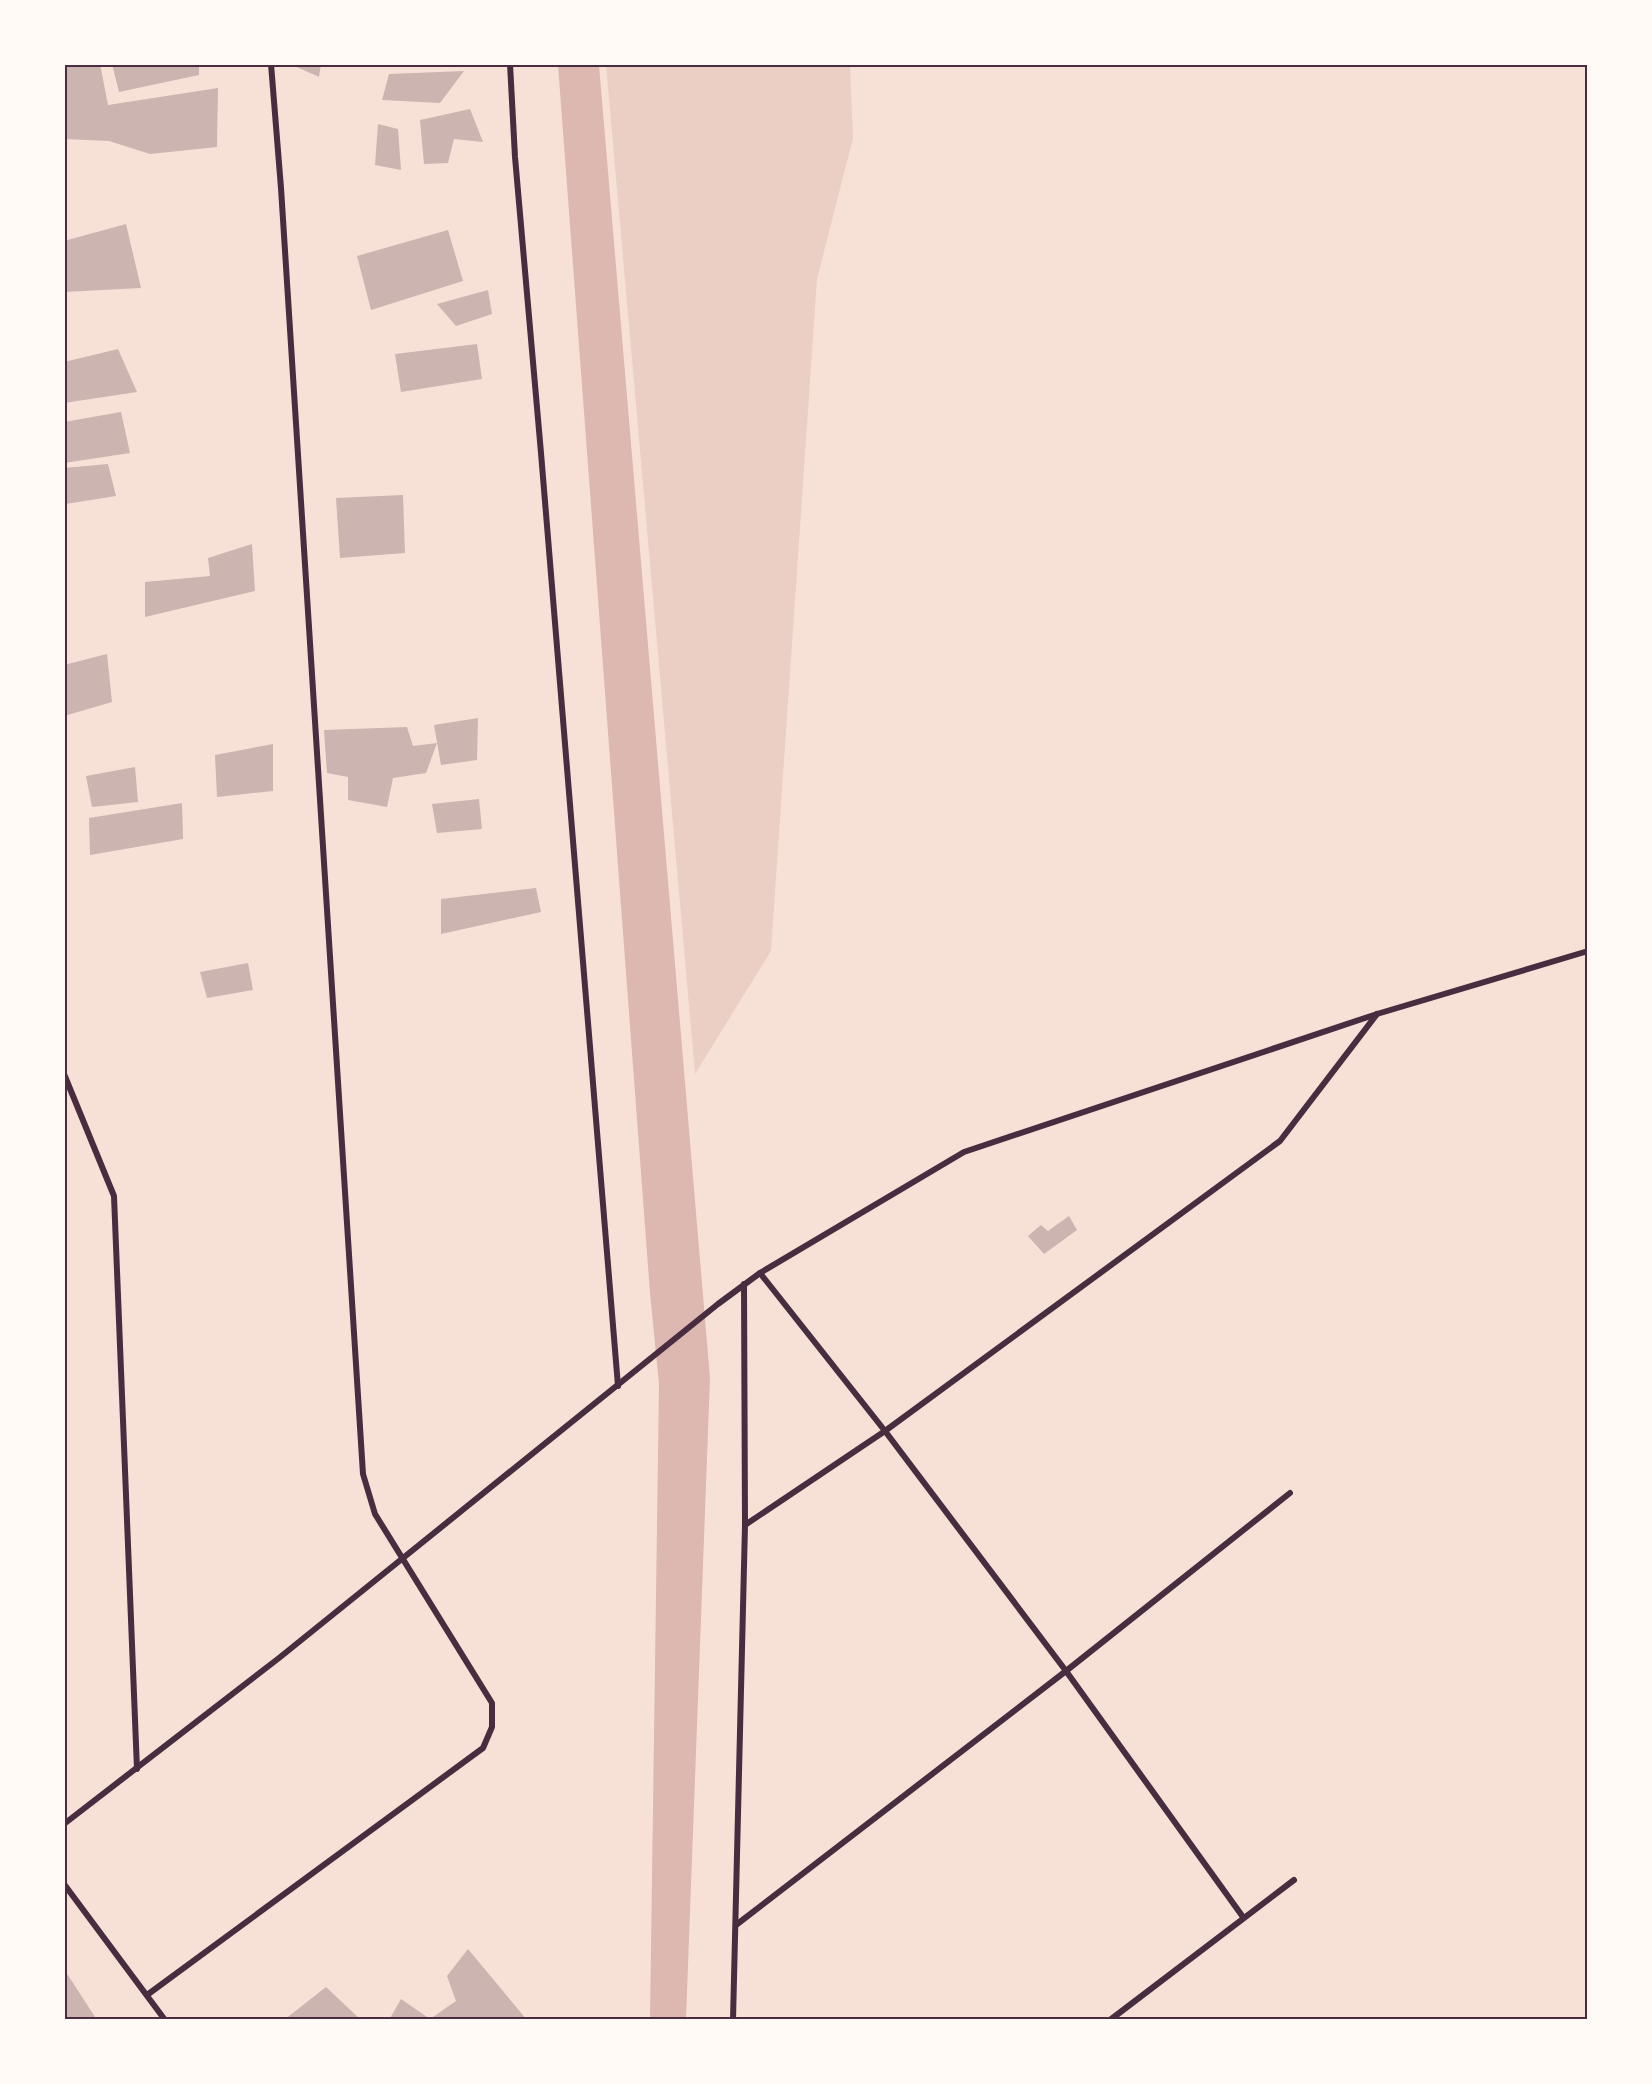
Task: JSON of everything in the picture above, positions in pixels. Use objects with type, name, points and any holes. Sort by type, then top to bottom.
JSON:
[{"type":"street","points":[[147,1995],[483,1748],[492,1727],[492,1703],[375,1514],[363,1474],[283,212],[271,64]]},
{"type":"street","points":[[510,64],[515,157],[618,1386]]},
{"type":"street","points":[[64,1824],[279,1659],[744,1284],[964,1152],[1377,1014],[1587,951]]},
{"type":"street","points":[[745,1525],[885,1431],[1280,1141],[1377,1014]]},
{"type":"street","points":[[64,1074],[114,1196],[137,1769]]},
{"type":"street","points":[[760,1273],[885,1431],[1066,1671],[1243,1917]]},
{"type":"street","points":[[733,2019],[745,1525],[744,1284]]},
{"type":"street","points":[[736,1925],[1066,1671],[1290,1493]]},
{"type":"street","points":[[1110,2019],[1294,1880]]},
{"type":"street","points":[[64,1884],[165,2019]]},
{"type":"shaded area","points":[[558,65],[599,65],[710,1378],[686,2019],[650,2019],[659,1384],[650,1293]]},
{"type":"shaded area","points":[[606,65],[850,65],[853,138],[817,279],[771,951],[695,1074]]},
{"type":"building","points":[[64,64],[100,64],[108,105],[218,88],[217,147],[150,154],[109,141],[64,139]]},
{"type":"building","points":[[112,64],[199,64],[199,75],[119,92]]},
{"type":"building","points":[[290,64],[321,64],[319,77]]},
{"type":"building","points":[[464,71],[440,103],[382,100],[389,74]]},
{"type":"building","points":[[470,109],[483,142],[454,139],[448,163],[424,164],[420,120]]},
{"type":"building","points":[[378,124],[398,129],[401,170],[375,165]]},
{"type":"building","points":[[126,224],[141,288],[64,292],[64,241]]},
{"type":"building","points":[[448,230],[463,281],[371,310],[357,256]]},
{"type":"building","points":[[488,290],[492,314],[456,326],[437,304]]},
{"type":"building","points":[[477,344],[482,379],[401,392],[395,354]]},
{"type":"building","points":[[118,349],[137,392],[64,403],[64,362]]},
{"type":"building","points":[[121,412],[130,453],[64,463],[64,422]]},
{"type":"building","points":[[108,464],[116,496],[66,504],[64,468]]},
{"type":"building","points":[[403,495],[405,553],[340,558],[336,498]]},
{"type":"building","points":[[252,544],[255,591],[145,617],[145,582],[210,576],[208,558]]},
{"type":"building","points":[[107,654],[112,702],[64,716],[64,665]]},
{"type":"building","points":[[478,718],[477,760],[441,765],[434,725]]},
{"type":"building","points":[[407,727],[413,746],[437,743],[426,773],[393,778],[387,807],[348,800],[348,777],[327,773],[324,730]]},
{"type":"building","points":[[273,744],[273,791],[217,797],[215,755]]},
{"type":"building","points":[[135,767],[138,802],[92,807],[86,776]]},
{"type":"building","points":[[479,799],[482,829],[437,833],[432,804]]},
{"type":"building","points":[[182,803],[183,839],[90,855],[89,818]]},
{"type":"building","points":[[536,888],[541,912],[441,934],[441,899]]},
{"type":"building","points":[[248,963],[253,990],[207,998],[200,972]]},
{"type":"building","points":[[1069,1216],[1077,1230],[1044,1254],[1028,1236],[1041,1225],[1048,1231]]},
{"type":"building","points":[[468,1949],[527,2020],[389,2020],[401,1999],[430,2019],[456,2001],[447,1976]]},
{"type":"building","points":[[64,1969],[97,2020],[64,2020]]},
{"type":"building","points":[[326,1987],[361,2020],[284,2020]]}]
